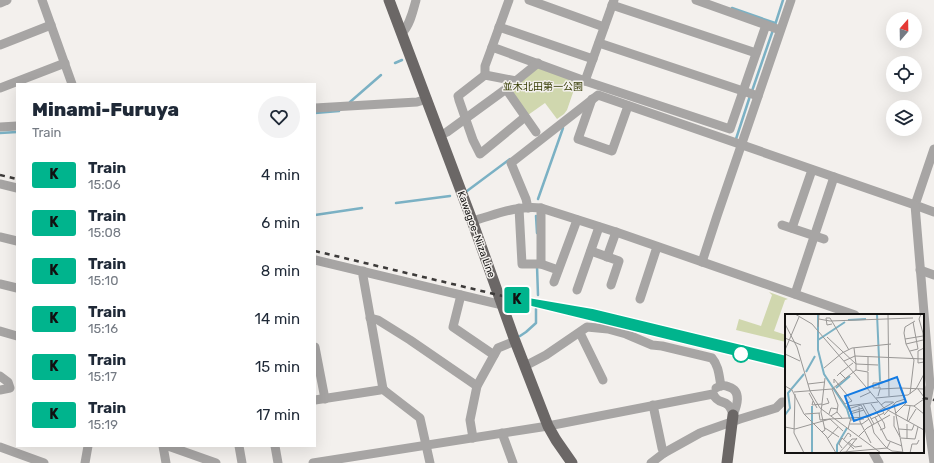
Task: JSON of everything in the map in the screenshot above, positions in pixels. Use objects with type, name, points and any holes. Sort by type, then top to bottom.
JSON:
[{"type":"main road","name":"Kawagoe-Niiza Line","points":[[389,0],[548,426],[572,463]]},
{"type":"main road","points":[[727,463],[732,418]]},
{"type":"street","points":[[0,3],[7,0]]},
{"type":"street","points":[[42,0],[72,83]]},
{"type":"street","points":[[402,33],[408,25],[416,0]]},
{"type":"street","points":[[485,75],[485,66],[509,0]]},
{"type":"street","points":[[529,0],[604,27]]},
{"type":"street","points":[[696,0],[780,30]]},
{"type":"street","points":[[702,262],[721,190],[741,144],[791,0]]},
{"type":"street","points":[[585,80],[613,3],[756,53]]},
{"type":"street","points":[[0,45],[51,25]]},
{"type":"street","points":[[492,47],[730,129],[766,25]]},
{"type":"street","points":[[499,27],[593,59]]},
{"type":"street","points":[[599,43],[758,96]]},
{"type":"street","points":[[26,81],[65,63]]},
{"type":"street","points":[[440,135],[447,132],[506,89],[538,63]]},
{"type":"street","points":[[516,81],[485,75],[458,96],[473,140],[480,154],[526,117]]},
{"type":"street","points":[[0,88],[16,84]]},
{"type":"street","points":[[506,89],[536,132]]},
{"type":"street","points":[[558,270],[541,264],[522,264],[524,208],[526,199],[511,163],[598,95],[934,212]]},
{"type":"street","points":[[316,108],[417,102],[427,99]]},
{"type":"street","points":[[592,100],[578,139],[612,151],[628,106]]},
{"type":"street","points":[[0,127],[16,126]]},
{"type":"street","points":[[934,149],[915,206],[932,386],[925,406],[934,463]]},
{"type":"street","points":[[792,228],[812,170]]},
{"type":"street","points":[[795,294],[834,178]]},
{"type":"street","points":[[0,184],[16,188]]},
{"type":"street","points":[[472,221],[524,208],[541,208],[616,232],[852,314]]},
{"type":"street","points":[[541,208],[541,264]]},
{"type":"street","points":[[554,282],[577,220]]},
{"type":"street","points":[[782,225],[824,239]]},
{"type":"street","points":[[577,290],[599,227]]},
{"type":"street","points":[[0,231],[16,235]]},
{"type":"street","points":[[607,257],[616,232]]},
{"type":"street","points":[[0,237],[16,241]]},
{"type":"street","points":[[640,299],[657,247]]},
{"type":"street","points":[[591,251],[620,261],[611,285]]},
{"type":"street","points":[[316,260],[502,304]]},
{"type":"street","points":[[920,270],[934,275]]},
{"type":"street","points":[[363,272],[370,318],[384,389],[420,418],[430,463]]},
{"type":"street","points":[[0,284],[16,288]]},
{"type":"street","points":[[461,295],[453,327],[494,355]]},
{"type":"street","points":[[370,318],[378,320],[404,336],[477,386]]},
{"type":"street","points":[[525,366],[546,355],[587,328],[608,329],[626,334],[652,345],[712,358],[716,364],[721,386]]},
{"type":"street","points":[[0,331],[16,336]]},
{"type":"street","points":[[580,333],[603,380]]},
{"type":"street","points":[[473,438],[470,420],[477,386],[498,348],[515,341]]},
{"type":"street","points":[[316,352],[325,399]]},
{"type":"street","points":[[0,376],[14,389]]},
{"type":"street","points":[[0,384],[14,389]]},
{"type":"street","points":[[713,394],[715,389],[721,386],[732,388],[737,392],[738,396],[732,418]]},
{"type":"street","points":[[0,390],[14,389]]},
{"type":"street","points":[[316,400],[384,389]]},
{"type":"street","points":[[727,404],[734,398],[737,392]]},
{"type":"street","points":[[713,394],[716,400],[727,404],[730,407],[732,418]]},
{"type":"street","points":[[312,463],[548,426],[713,394]]},
{"type":"street","points":[[651,463],[664,453],[700,433],[732,418],[776,408],[782,402],[785,402]]},
{"type":"street","points":[[653,405],[664,453]]},
{"type":"street","points":[[502,433],[513,463]]},
{"type":"street","points":[[0,447],[44,463]]},
{"type":"street","points":[[85,463],[88,447]]},
{"type":"street","points":[[163,447],[166,463]]},
{"type":"street","points":[[171,447],[216,463]]},
{"type":"street","points":[[239,447],[242,463]]},
{"type":"street","points":[[275,447],[278,463]]},
{"type":"street","points":[[874,453],[879,463]]},
{"type":"green space","name":"並木北田第一公園","points":[[538,68],[577,81],[567,110],[557,119],[545,103],[528,115],[511,89]]},
{"type":"green space","points":[[769,292],[788,299],[785,300],[774,331],[785,335],[785,342],[736,330],[739,319],[761,326],[772,295]]},
{"type":"waterway","points":[[775,25],[783,0]]},
{"type":"waterway","points":[[732,8],[775,23]]},
{"type":"waterway","points":[[752,91],[773,30]]},
{"type":"waterway","points":[[395,63],[402,60]]},
{"type":"waterway","points":[[350,102],[381,75]]},
{"type":"waterway","points":[[736,139],[750,96]]},
{"type":"waterway","points":[[316,113],[339,111]]},
{"type":"waterway","points":[[538,199],[563,128]]},
{"type":"waterway","points":[[0,133],[16,132]]},
{"type":"waterway","points":[[467,191],[510,159]]},
{"type":"waterway","points":[[396,203],[450,196]]},
{"type":"waterway","points":[[316,215],[362,208]]},
{"type":"waterway","points":[[536,216],[537,233]]},
{"type":"waterway","points":[[537,266],[538,295]]},
{"type":"waterway","points":[[520,336],[536,323],[536,309]]},
{"type":"railway","points":[[0,175],[16,179]]},
{"type":"railway","points":[[316,251],[785,364]]},
{"type":"railway","points":[[924,398],[934,400]]},
{"type":"train","name":"K","points":[[785,359],[592,312],[516,299],[785,365]]}]
